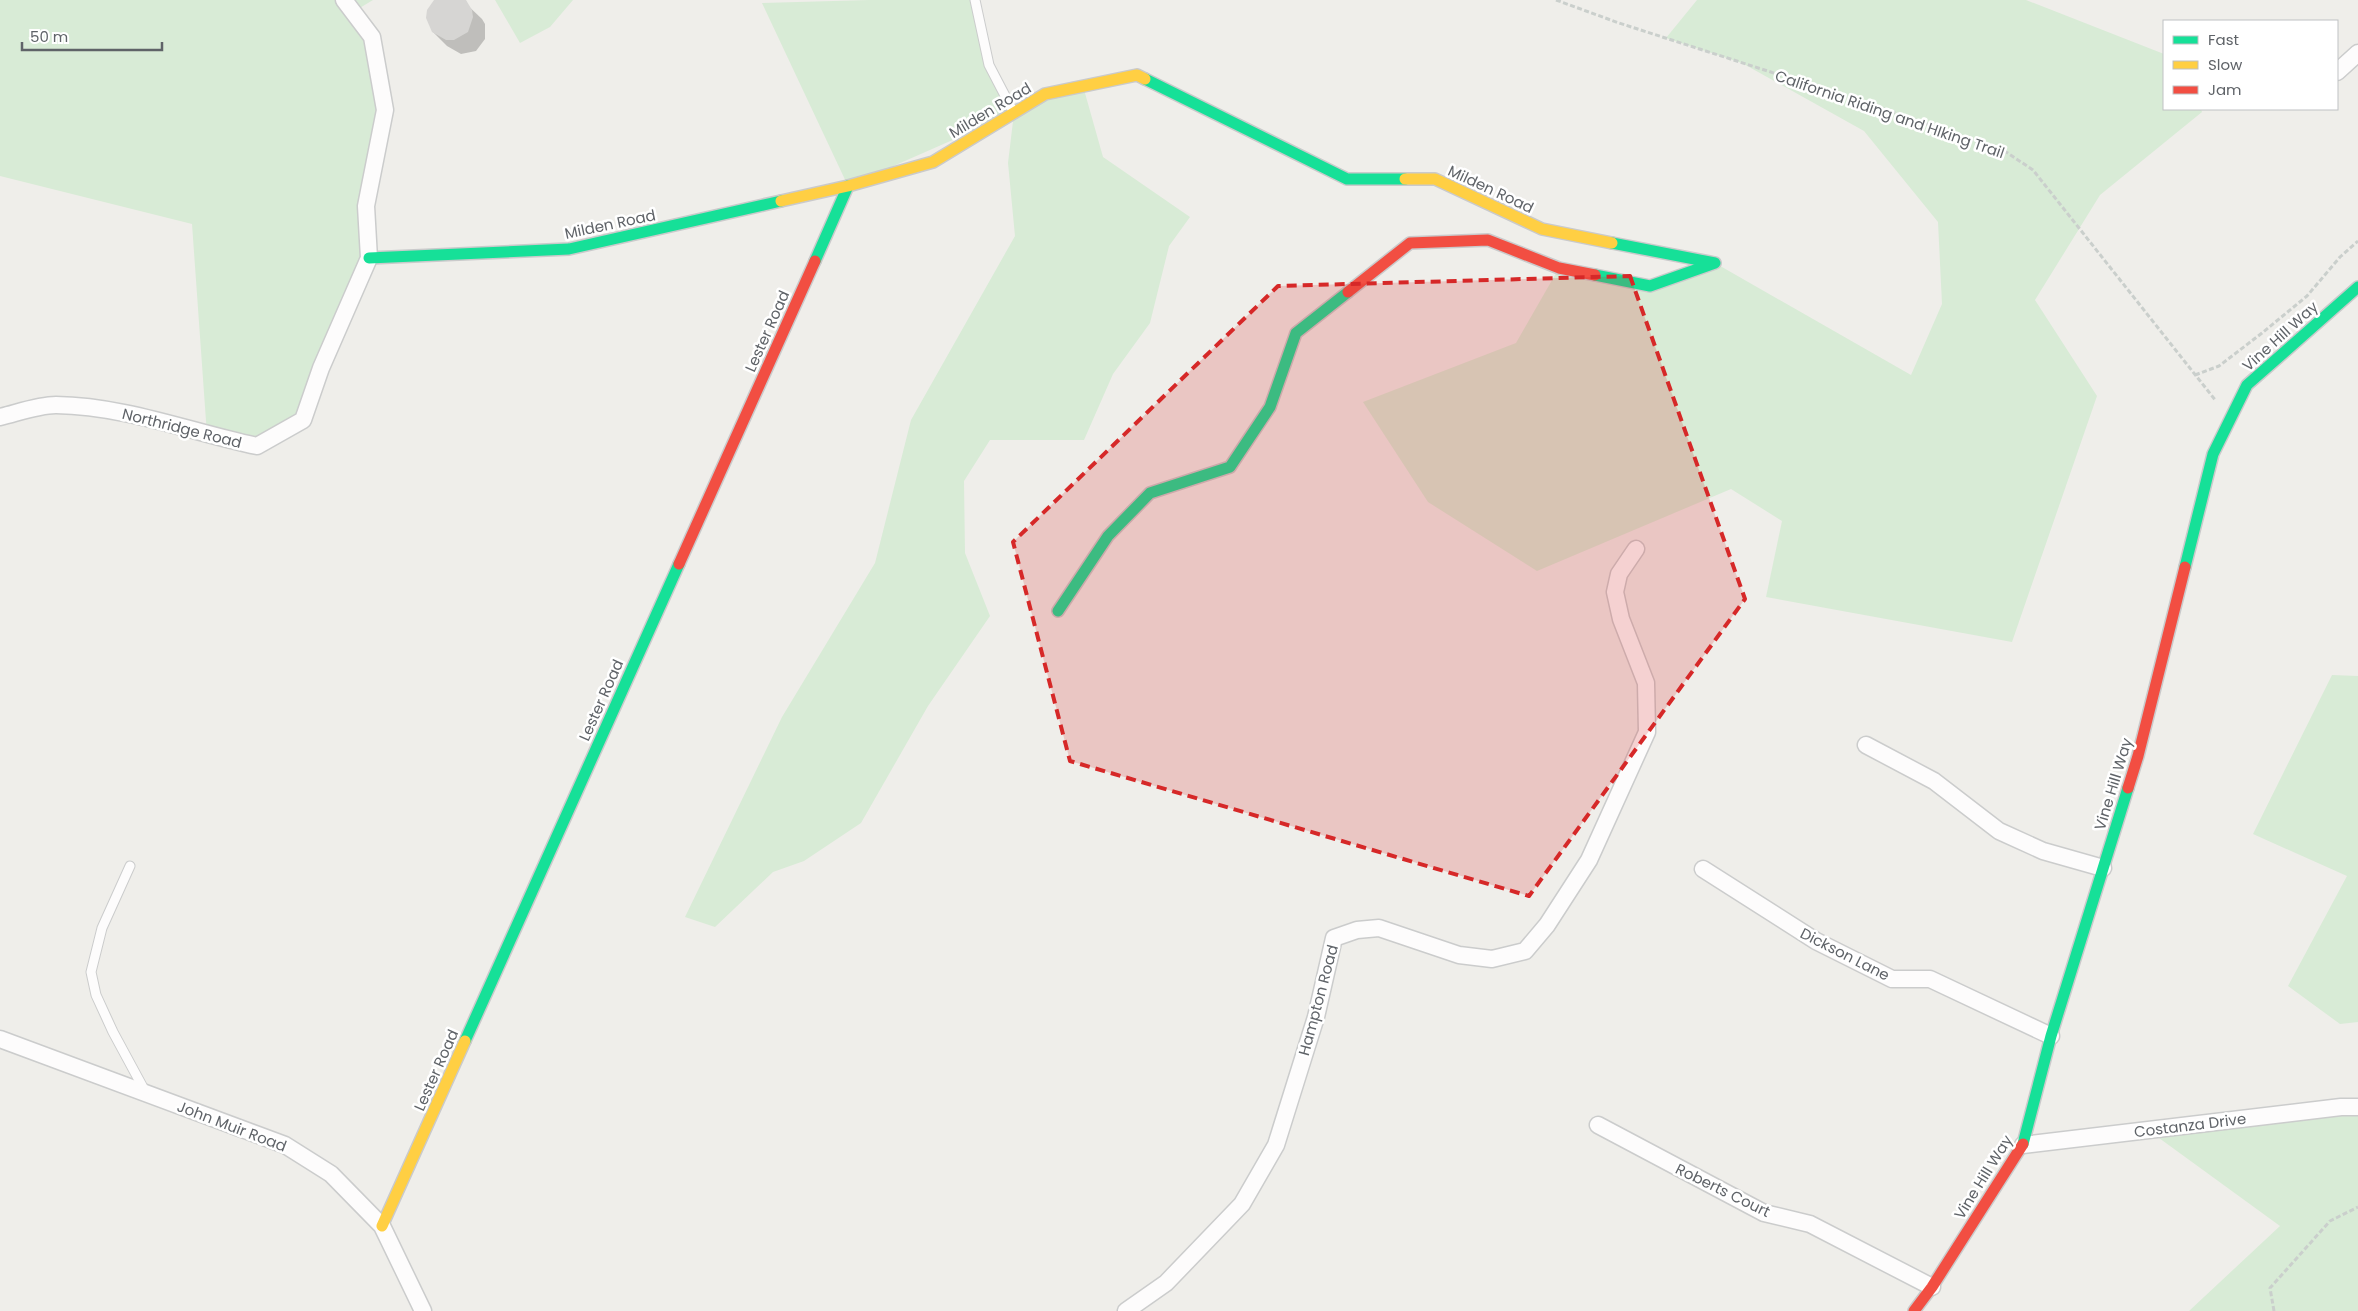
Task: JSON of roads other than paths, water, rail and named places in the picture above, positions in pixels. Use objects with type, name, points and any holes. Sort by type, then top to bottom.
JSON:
[{"type":"street","points":[[344,0],[372,37],[385,110],[366,206],[369,258]]},
{"type":"street","points":[[2338,71],[2358,53]]},
{"type":"street","name":"Milden Road","points":[[369,258],[569,250],[848,186],[933,162],[1046,94],[1137,75],[1347,179],[1435,179],[1542,229],[1715,263],[1650,286],[1559,268],[1488,240],[1410,243],[1296,333],[1270,407],[1230,467],[1150,493],[1108,536],[1058,611]]},
{"type":"street","name":"Lester Road","points":[[382,1226],[848,186]]},
{"type":"street","name":"Northridge Road","points":[[0,417],[54,405],[132,414],[207,435],[257,446],[303,420],[321,368],[369,258]]},
{"type":"street","name":"Vine Hill Way","points":[[1914,1311],[1932,1287],[2023,1145],[2052,1036],[2138,756],[2213,454],[2247,385],[2358,287]]},
{"type":"street","name":"Hampton Road","points":[[1126,1311],[1166,1282],[1242,1204],[1276,1145],[1316,1018],[1334,938],[1358,930],[1379,928],[1459,955],[1492,959],[1525,951],[1546,925],[1589,860],[1647,732],[1646,683],[1621,619],[1615,592],[1619,574],[1636,549]]},
{"type":"street","points":[[1866,745],[1934,781],[1999,830],[2043,851],[2103,868]]},
{"type":"street","name":"Dickson Lane","points":[[1703,869],[1816,942],[1892,979],[1930,979],[2052,1036]]},
{"type":"street","name":"John Muir Road","points":[[0,1039],[285,1145],[331,1174],[382,1226],[424,1311]]},
{"type":"street","name":"Costanza Drive","points":[[2023,1145],[2341,1107],[2358,1107]]},
{"type":"street","name":"Roberts Court","points":[[1598,1126],[1764,1213],[1810,1224],[1932,1287]]},
{"type":"lane","points":[[975,0],[989,65],[1014,113]]},
{"type":"lane","points":[[130,866],[102,928],[92,972],[96,995],[113,1032],[146,1093]]}]
